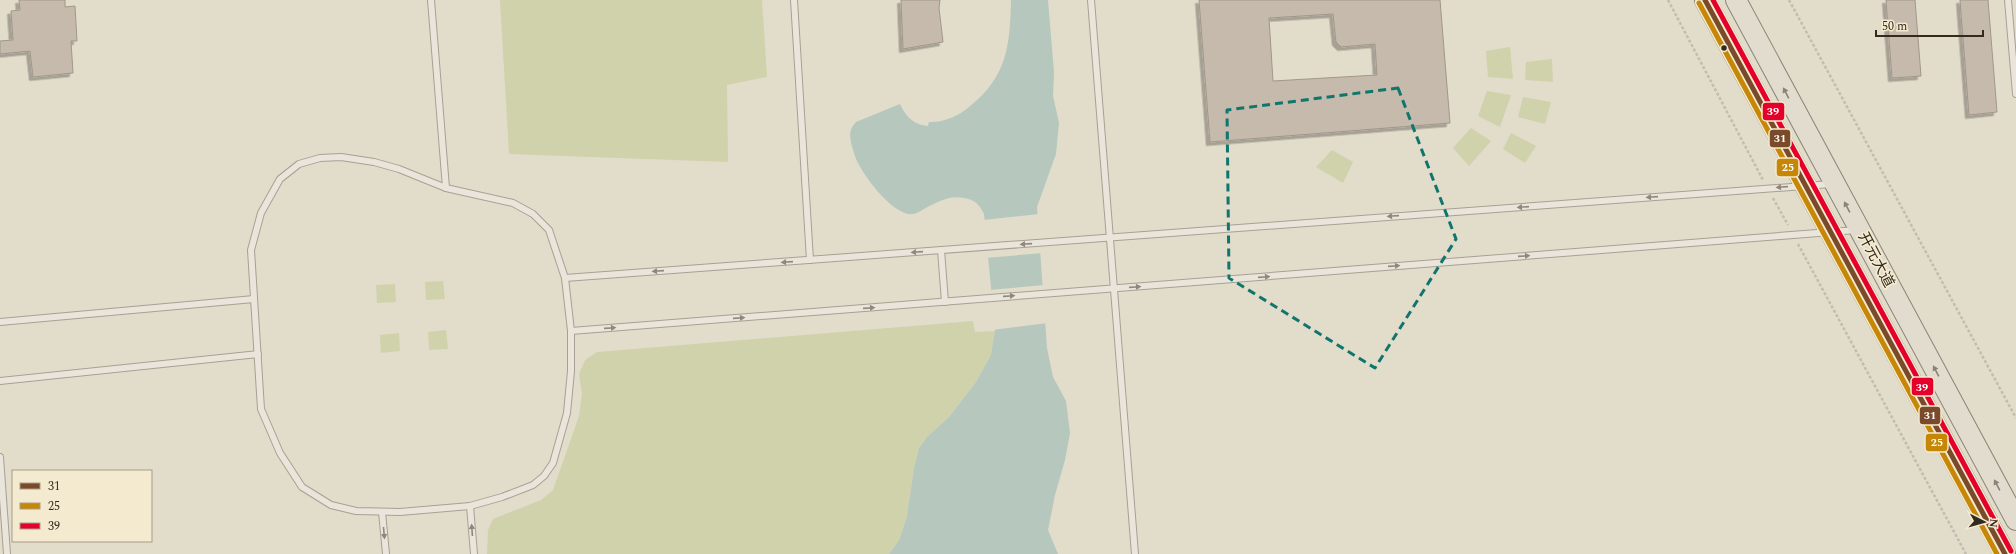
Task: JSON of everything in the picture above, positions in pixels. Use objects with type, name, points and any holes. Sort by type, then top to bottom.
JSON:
[{"type":"main road","name":"开元大道","points":[[1705,0],[2005,554]]},
{"type":"main road","name":"开元大道","points":[[1736,0],[2016,520]]},
{"type":"lane","points":[[431,0],[446,188]]},
{"type":"lane","points":[[794,0],[810,260]]},
{"type":"lane","points":[[1090,0],[1135,554]]},
{"type":"lane","points":[[2008,0],[2013,32],[2016,94]]},
{"type":"lane","points":[[340,156],[374,162],[399,169],[446,188],[513,203],[534,214],[549,230],[565,278],[571,331],[571,371],[567,413],[552,463],[544,476],[533,485],[502,497],[470,506],[382,512],[356,511],[330,506],[302,487],[280,453],[261,409],[251,250],[261,212],[280,179],[299,164],[320,158],[340,156]]},
{"type":"lane","points":[[565,278],[1835,184]]},
{"type":"lane","points":[[571,331],[1860,230]]},
{"type":"lane","points":[[941,250],[945,302]]},
{"type":"lane","points":[[0,322],[254,299]]},
{"type":"lane","points":[[0,381],[258,354]]},
{"type":"lane","points":[[0,457],[7,554]]},
{"type":"lane","points":[[470,506],[474,554]]},
{"type":"lane","points":[[382,512],[386,554]]},
{"type":"path","points":[[1668,0],[1793,235],[1966,554]]},
{"type":"path","points":[[1789,0],[2016,418]]},
{"type":"highlighted area","points":[[1398,88],[1456,239],[1375,368],[1229,278],[1227,110]]},
{"type":"green space","points":[[500,0],[762,0],[767,77],[727,85],[728,162],[509,154]]},
{"type":"green space","points":[[1510,47],[1513,79],[1488,77],[1486,51]]},
{"type":"green space","points":[[1552,59],[1553,82],[1525,80],[1526,62]]},
{"type":"green space","points":[[1487,91],[1511,95],[1500,127],[1478,116]]},
{"type":"green space","points":[[1523,97],[1551,102],[1545,124],[1518,117]]},
{"type":"green space","points":[[1471,128],[1491,141],[1469,166],[1453,148]]},
{"type":"green space","points":[[1511,133],[1536,146],[1525,163],[1503,149]]},
{"type":"green space","points":[[1332,150],[1353,162],[1343,183],[1316,167]]},
{"type":"green space","points":[[443,281],[445,299],[426,300],[425,282]]},
{"type":"green space","points":[[395,284],[396,302],[377,303],[376,285]]},
{"type":"green space","points":[[973,321],[975,332],[995,331],[991,355],[976,382],[949,417],[927,437],[919,448],[914,468],[907,516],[899,540],[889,554],[487,554],[488,530],[493,519],[541,500],[553,490],[579,416],[582,394],[579,374],[585,360],[597,352]]},
{"type":"green space","points":[[446,330],[448,349],[429,350],[428,332]]},
{"type":"green space","points":[[399,333],[400,351],[381,353],[380,335]]},
{"type":"shaded area","points":[[1011,0],[1048,0],[1054,73],[1053,96],[1059,123],[1056,154],[1037,207],[1047,348],[1053,377],[1066,401],[1070,433],[1048,530],[1058,554],[889,554],[899,540],[907,516],[914,468],[919,448],[927,437],[949,417],[976,382],[991,355],[995,330],[984,214],[980,208],[971,200],[953,197],[943,200],[914,214],[905,213],[896,208],[878,192],[863,172],[855,156],[850,134],[856,122],[900,104],[911,120],[928,126],[929,122],[950,118],[969,107],[982,96],[991,84],[999,72],[1004,60],[1009,32]]},
{"type":"pier","points":[[1039,214],[1043,253],[986,258],[983,220]]},
{"type":"pier","points":[[1045,285],[1048,323],[992,330],[989,290]]},
{"type":"building","points":[[19,0],[65,0],[65,7],[75,6],[77,41],[71,41],[73,73],[33,77],[30,51],[0,54],[0,41],[13,40],[11,11],[20,10]]},
{"type":"building","points":[[901,0],[940,0],[939,8],[943,42],[903,49]]},
{"type":"building","points":[[1199,0],[1440,0],[1450,123],[1210,142]],"holes":[[[1333,14],[1336,42],[1341,47],[1375,44],[1377,75],[1273,81],[1269,18]]]},
{"type":"building","points":[[1886,0],[1915,0],[1921,76],[1892,78]]},
{"type":"building","points":[[1960,0],[1988,0],[1997,112],[1969,115]]},
{"type":"transit line","name":"31","points":[[1705,0],[2005,554]]},
{"type":"transit line","name":"39","points":[[1713,0],[2011,551]]},
{"type":"transit line","name":"25","points":[[1699,3],[1997,554]]}]
